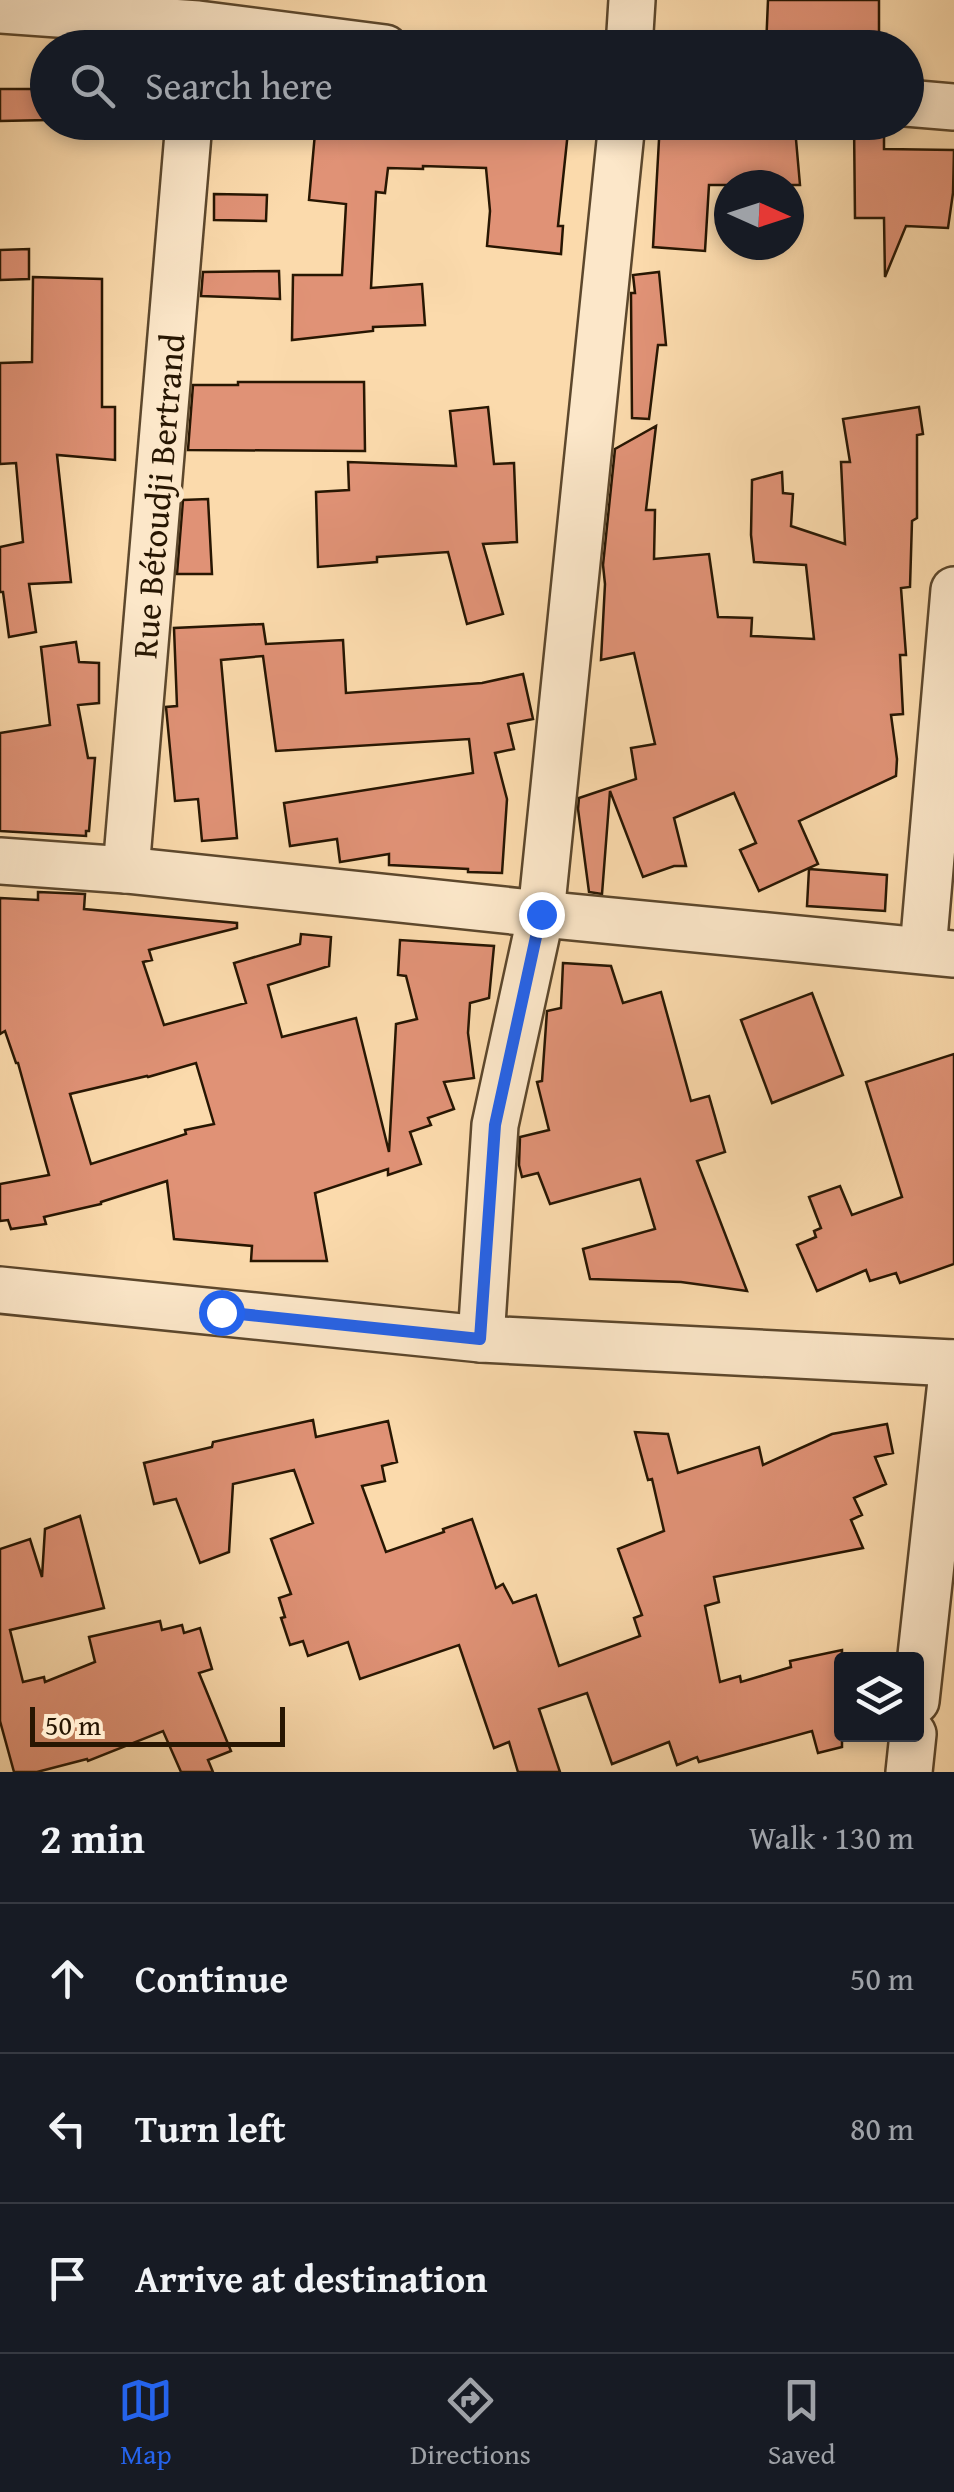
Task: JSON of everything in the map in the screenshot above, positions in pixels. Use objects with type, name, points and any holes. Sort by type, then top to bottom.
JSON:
[{"type":"street","points":[[630,30],[632,0]]},
{"type":"street","points":[[0,10],[244,30]]},
{"type":"street","points":[[924,104],[954,107]]},
{"type":"street","name":"Rue Bétoudji Bertrand","points":[[126,870],[187,140]]},
{"type":"street","points":[[480,1339],[495,1125],[541,914],[620,140]]},
{"type":"street","points":[[0,861],[126,870],[939,952],[954,590]]},
{"type":"street","points":[[0,1290],[480,1339],[953,1363],[921,1652]]},
{"type":"street","points":[[909,1772],[912,1742]]},
{"type":"building","points":[[768,0],[879,0],[879,30],[767,30]]},
{"type":"building","points":[[0,89],[30,89],[30,120],[0,121]]},
{"type":"building","points":[[314,140],[567,140],[558,226],[563,226],[561,254],[487,246],[490,211],[486,168],[388,168],[385,193],[376,192],[371,288],[422,284],[425,325],[373,327],[373,331],[292,340],[293,275],[342,275],[346,204],[309,200]]},
{"type":"building","points":[[659,140],[796,140],[799,170],[714,170],[714,185],[709,185],[705,251],[653,247]]},
{"type":"building","points":[[854,140],[884,140],[884,149],[954,150],[948,228],[906,226],[885,277],[884,218],[855,218]]},
{"type":"building","points":[[214,194],[267,195],[266,221],[214,220]]},
{"type":"building","points":[[29,249],[29,279],[0,280],[0,250]]},
{"type":"building","points":[[279,271],[280,299],[201,296],[203,272]]},
{"type":"building","points":[[659,272],[666,345],[658,345],[649,419],[632,418],[633,275]]},
{"type":"building","points":[[33,277],[102,279],[102,407],[115,407],[115,460],[57,455],[71,582],[29,584],[36,632],[9,637],[0,592],[0,547],[23,542],[16,463],[0,464],[0,363],[32,362]]},
{"type":"building","points":[[364,382],[365,451],[188,450],[193,385]]},
{"type":"building","points":[[488,407],[494,464],[514,463],[517,542],[483,544],[503,614],[467,624],[448,552],[377,557],[377,562],[318,567],[316,492],[349,490],[348,462],[456,466],[450,411]]},
{"type":"building","points":[[919,407],[923,434],[917,435],[917,518],[912,521],[910,587],[901,588],[906,655],[900,655],[903,714],[891,715],[896,776],[799,821],[818,864],[759,891],[740,850],[756,843],[734,793],[674,818],[686,866],[643,877],[610,791],[602,894],[589,892],[579,798],[636,779],[631,748],[655,744],[634,653],[601,660],[603,565],[615,449],[656,426],[646,510],[655,510],[654,559],[709,554],[718,617],[752,618],[751,636],[814,639],[806,565],[754,562],[752,480],[782,472],[783,493],[793,494],[791,526],[845,544],[841,462],[850,462],[843,419]]},
{"type":"building","points":[[208,499],[212,574],[177,574],[183,500]]},
{"type":"building","points":[[263,624],[266,644],[343,640],[346,693],[482,683],[523,674],[533,719],[508,724],[514,749],[495,753],[507,799],[502,873],[389,865],[389,854],[340,862],[337,839],[290,846],[284,803],[473,773],[469,739],[276,751],[263,656],[221,660],[237,838],[202,841],[198,799],[175,801],[166,707],[177,706],[174,628]]},
{"type":"building","points":[[76,642],[79,662],[99,663],[99,703],[78,705],[88,758],[95,758],[89,831],[86,836],[0,831],[0,733],[50,725],[41,647]]},
{"type":"building","points":[[809,869],[887,875],[885,911],[807,906]]},
{"type":"building","points":[[38,892],[85,894],[84,909],[237,923],[237,928],[149,950],[152,960],[143,962],[164,1025],[246,1003],[234,963],[300,944],[301,934],[331,937],[329,966],[268,985],[282,1037],[356,1018],[389,1152],[396,1024],[417,1019],[406,976],[398,975],[400,940],[494,946],[489,998],[470,1003],[468,1033],[474,1078],[444,1082],[454,1109],[428,1118],[431,1125],[410,1132],[421,1164],[388,1175],[388,1169],[315,1193],[327,1261],[251,1261],[252,1246],[174,1239],[167,1181],[101,1204],[44,1217],[46,1224],[11,1229],[8,1220],[0,1221],[0,1184],[49,1175],[18,1063],[5,1031],[0,1034],[0,898],[38,900]],"holes":[[[196,1063],[214,1124],[185,1130],[186,1134],[91,1164],[70,1094]]]},
{"type":"building","points":[[563,963],[611,966],[623,1003],[661,992],[691,1101],[709,1096],[725,1152],[697,1161],[747,1291],[681,1282],[590,1279],[583,1249],[655,1229],[640,1179],[550,1204],[538,1173],[522,1177],[520,1137],[549,1130],[537,1082],[542,1081],[547,1011],[561,1008]]},
{"type":"building","points":[[812,993],[843,1075],[772,1103],[741,1020]]},
{"type":"building","points":[[954,1054],[954,1264],[900,1283],[896,1273],[870,1281],[866,1270],[817,1291],[797,1245],[816,1237],[814,1231],[821,1228],[809,1197],[840,1186],[852,1215],[902,1197],[866,1082]]},
{"type":"building","points":[[313,1420],[316,1437],[388,1421],[397,1462],[382,1466],[385,1481],[362,1486],[386,1552],[472,1519],[496,1588],[503,1584],[513,1603],[536,1595],[559,1666],[640,1636],[634,1618],[642,1615],[618,1549],[664,1531],[652,1479],[648,1480],[635,1432],[668,1434],[678,1473],[759,1447],[763,1465],[832,1434],[887,1424],[893,1453],[875,1457],[886,1484],[854,1498],[862,1515],[851,1520],[863,1548],[714,1577],[719,1602],[705,1606],[720,1682],[740,1676],[741,1682],[791,1667],[790,1661],[842,1650],[834,1652],[834,1742],[842,1742],[842,1747],[818,1753],[812,1731],[677,1765],[669,1742],[612,1764],[587,1693],[539,1709],[560,1772],[518,1772],[509,1742],[494,1748],[459,1645],[360,1679],[348,1642],[308,1656],[303,1641],[290,1645],[279,1598],[291,1594],[271,1539],[313,1523],[294,1470],[233,1484],[229,1552],[200,1563],[176,1499],[154,1504],[144,1463],[212,1447],[213,1442]]},
{"type":"building","points":[[80,1516],[104,1608],[10,1630],[23,1682],[44,1677],[45,1682],[95,1662],[89,1637],[160,1621],[162,1630],[182,1625],[184,1633],[200,1628],[212,1669],[199,1673],[231,1751],[208,1760],[213,1772],[181,1772],[163,1731],[88,1761],[37,1772],[14,1772],[0,1721],[0,1549],[30,1539],[42,1577],[45,1529]]},
{"type":"route","points":[[221,1312],[480,1339],[495,1125],[541,914]]}]
